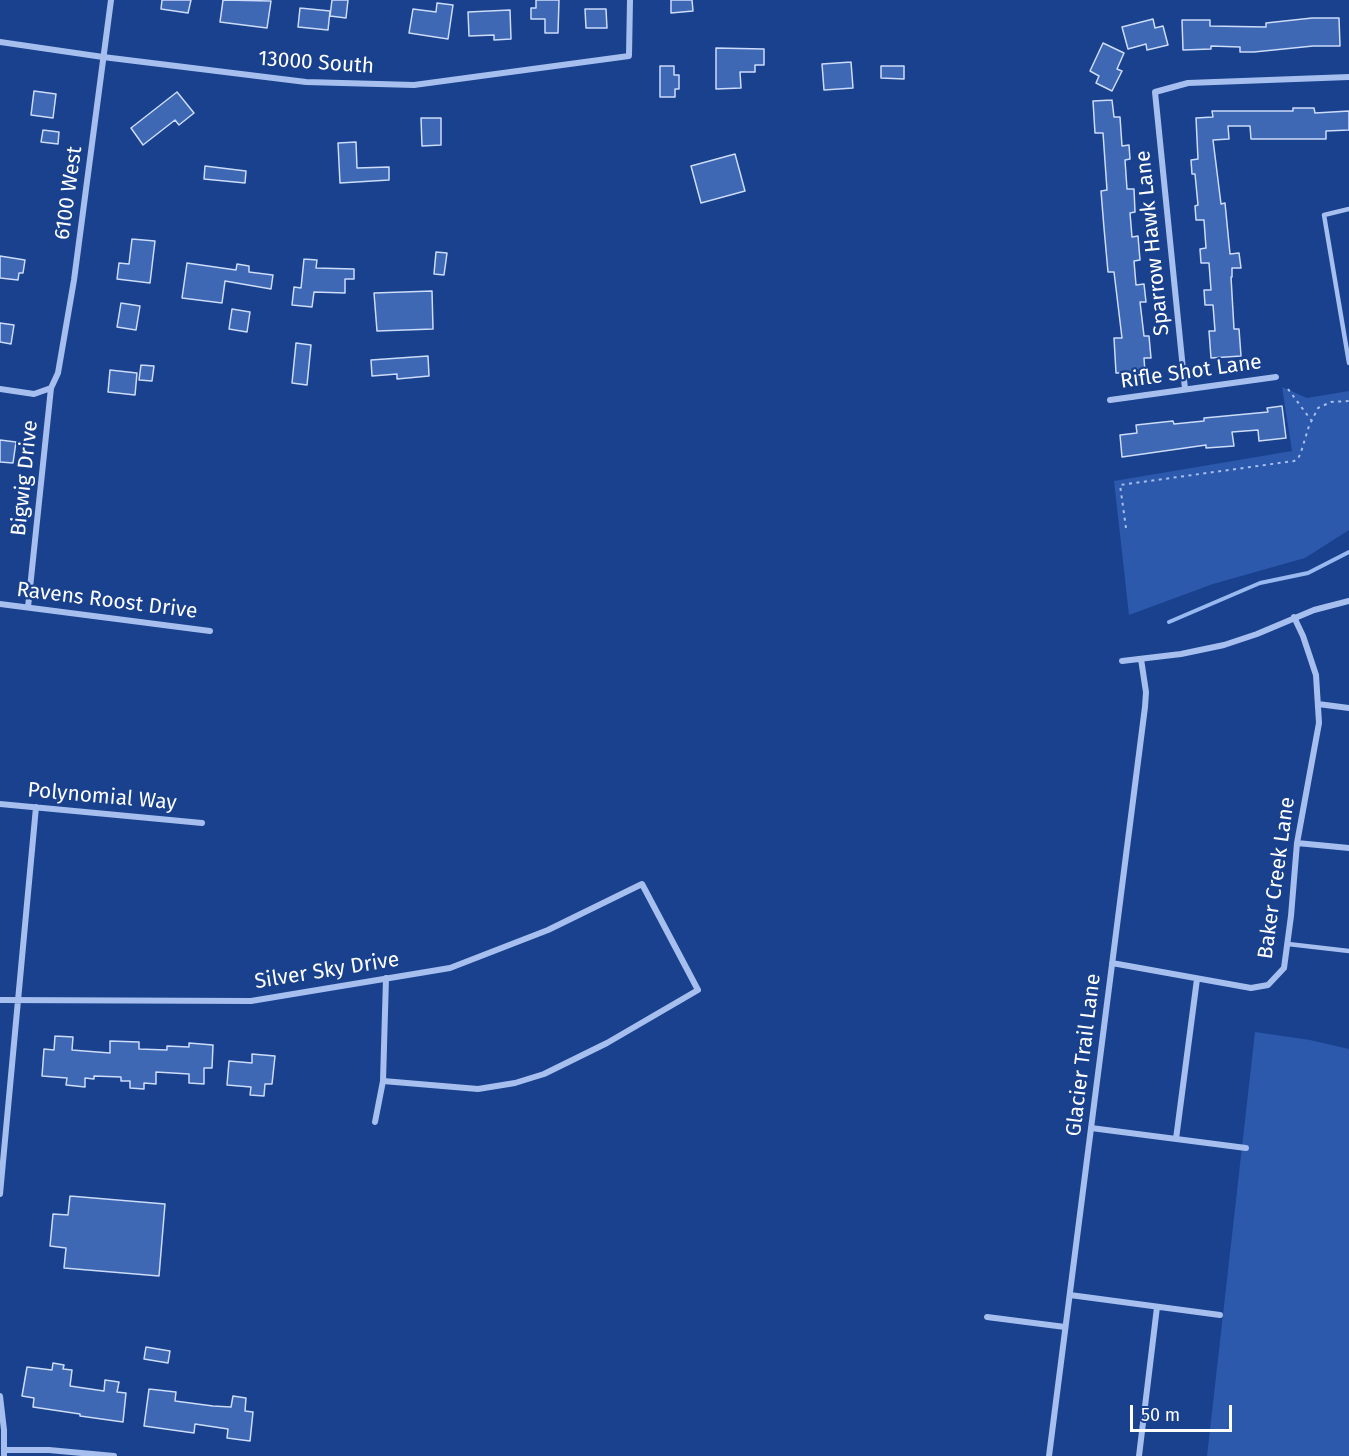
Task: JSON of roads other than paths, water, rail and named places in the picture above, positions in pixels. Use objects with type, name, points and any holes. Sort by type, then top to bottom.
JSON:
[{"type":"street","name":"6100 West","points":[[51,388],[58,373],[72,291],[111,0]]},
{"type":"street","name":"13000 South","points":[[0,42],[306,82],[414,86],[629,56],[630,0]]},
{"type":"street","name":"Sparrow Hawk Lane","points":[[1185,389],[1155,93],[1188,84],[1349,77]]},
{"type":"street","name":"Rifle Shot Lane","points":[[1110,400],[1276,377]]},
{"type":"street","points":[[0,389],[34,394],[51,388]]},
{"type":"street","name":"Bigwig Drive","points":[[28,608],[51,388]]},
{"type":"street","points":[[1122,661],[1181,654],[1224,645],[1257,634],[1294,617],[1349,601]]},
{"type":"street","name":"Ravens Roost Drive","points":[[0,604],[210,631]]},
{"type":"street","name":"Baker Creek Lane","points":[[1112,963],[1251,988],[1268,985],[1284,968],[1297,843],[1319,723],[1316,675],[1294,617]]},
{"type":"street","name":"Glacier Trail Lane","points":[[1049,1456],[1146,699],[1141,658]]},
{"type":"street","points":[[1318,704],[1349,708]]},
{"type":"street","name":"Polynomial Way","points":[[0,804],[202,823]]},
{"type":"street","points":[[0,1194],[36,807]]},
{"type":"street","points":[[1297,843],[1349,848]]},
{"type":"street","name":"Silver Sky Drive","points":[[0,1000],[251,1001],[450,968],[548,930],[642,884],[698,990],[607,1043],[544,1074],[515,1083],[478,1089],[383,1081]]},
{"type":"street","points":[[375,1122],[383,1081],[386,978]]},
{"type":"street","points":[[1176,1139],[1197,979]]},
{"type":"street","points":[[1091,1128],[1246,1148]]},
{"type":"street","points":[[1070,1295],[1220,1315]]},
{"type":"street","points":[[1139,1456],[1157,1307]]},
{"type":"street","points":[[987,1317],[1065,1328]]},
{"type":"street","points":[[0,1396],[4,1453],[49,1450],[114,1456]]},
{"type":"lane","points":[[1349,209],[1324,215],[1349,363]]},
{"type":"lane","points":[[1288,944],[1349,951]]},
{"type":"waterway","points":[[1169,622],[1260,583],[1308,573],[1349,552]]}]
